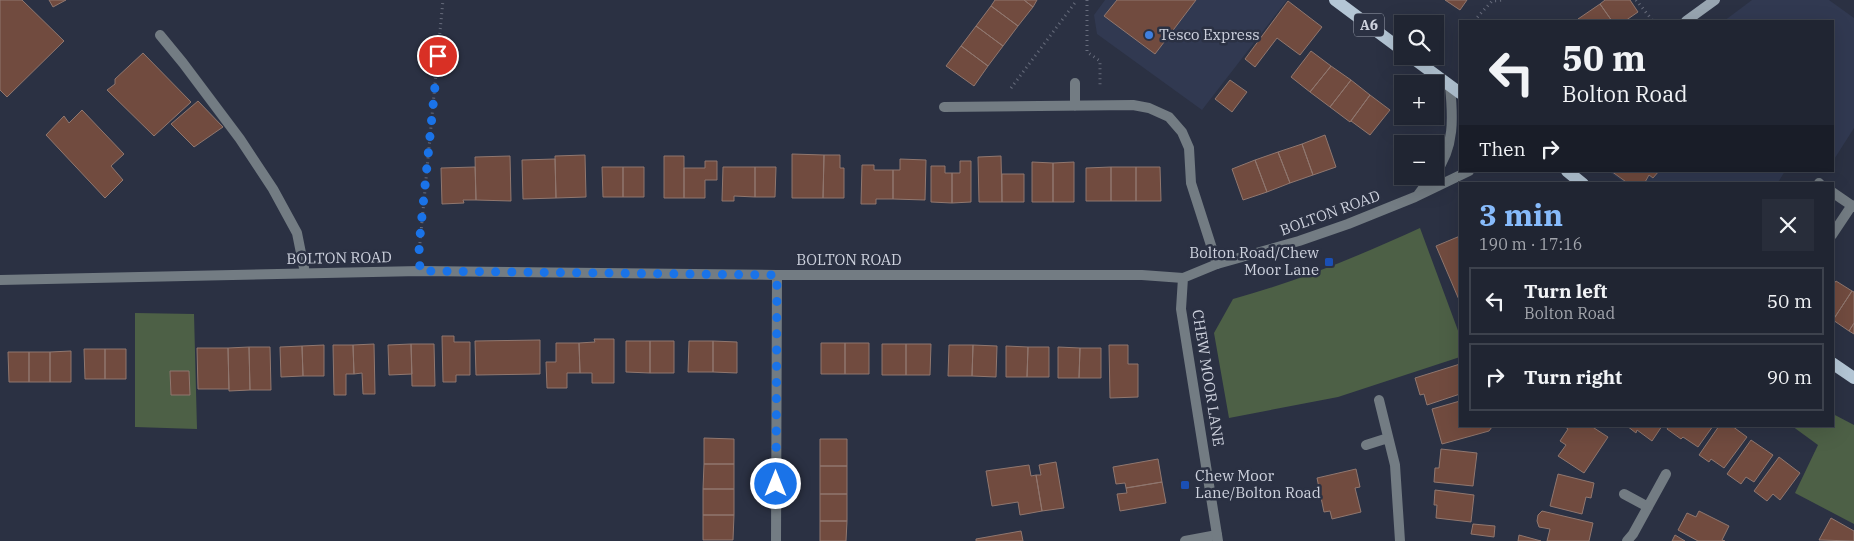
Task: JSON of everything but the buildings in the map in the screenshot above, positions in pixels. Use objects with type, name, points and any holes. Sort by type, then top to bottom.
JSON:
[{"type":"main road","name":"A6","points":[[1335,0],[1394,44]]},
{"type":"main road","points":[[1687,20],[1715,0]]},
{"type":"main road","points":[[1422,65],[1455,90]]},
{"type":"main road","points":[[1568,172],[1581,182]]},
{"type":"main road","points":[[1834,364],[1854,378]]},
{"type":"street","points":[[160,36],[183,63],[240,139],[273,190],[297,233],[306,273]]},
{"type":"street","points":[[1074,83],[1075,106]]},
{"type":"street","points":[[1444,157],[1452,128],[1455,90]]},
{"type":"street","points":[[944,107],[1132,105],[1149,108],[1169,117],[1182,132],[1189,148],[1192,183],[1217,264]]},
{"type":"street","name":"BOLTON ROAD","points":[[0,280],[420,271],[777,275],[1142,275],[1182,278],[1217,264],[1299,241],[1415,198],[1467,172]]},
{"type":"street","points":[[1415,198],[1425,185]]},
{"type":"street","points":[[1834,193],[1853,206],[1834,232]]},
{"type":"street","points":[[776,541],[777,275]]},
{"type":"street","name":"CHEW MOOR LANE","points":[[1182,278],[1181,309],[1218,538]]},
{"type":"street","points":[[1379,400],[1395,465],[1400,541]]},
{"type":"street","points":[[1366,445],[1388,438]]},
{"type":"street","points":[[1627,541],[1633,534],[1666,474]]},
{"type":"street","points":[[1624,494],[1648,507]]},
{"type":"street","points":[[1185,541],[1218,538]]},
{"type":"path","points":[[420,271],[419,246],[443,0]]},
{"type":"path","points":[[997,107],[1077,0]]},
{"type":"path","points":[[1087,0],[1087,52],[1100,62],[1100,105]]},
{"type":"path","points":[[1475,20],[1492,1],[1505,0]]},
{"type":"path","points":[[1636,0],[1651,20]]},
{"type":"shaded area","points":[[1105,0],[1287,0],[1202,110],[1097,34],[1094,15]]},
{"type":"shaded area","points":[[1752,0],[1829,0],[1854,18],[1854,128],[1834,159],[1834,20],[1725,20]]},
{"type":"shaded area","points":[[1609,172],[1784,172],[1778,182],[1623,182]]},
{"type":"green space","points":[[1420,228],[1459,333],[1459,357],[1338,397],[1229,418],[1214,333],[1233,299],[1328,267]]},
{"type":"green space","points":[[135,313],[194,314],[197,429],[135,427]],"holes":[[[170,371],[189,371],[189,394],[171,395]]]},
{"type":"green space","points":[[1834,415],[1854,425],[1854,524],[1795,493],[1818,445],[1793,427],[1834,427]]},
{"type":"place","name":"Tesco Express","points":[[1149,35]]},
{"type":"place","name":"Bolton Road/Chew Moor Lane","points":[[1329,262]]},
{"type":"place","name":"Chew Moor Lane/Bolton Road","points":[[1185,485]]},
{"type":"route","points":[[438,56],[419,246],[420,271],[777,275],[776,484]]}]
